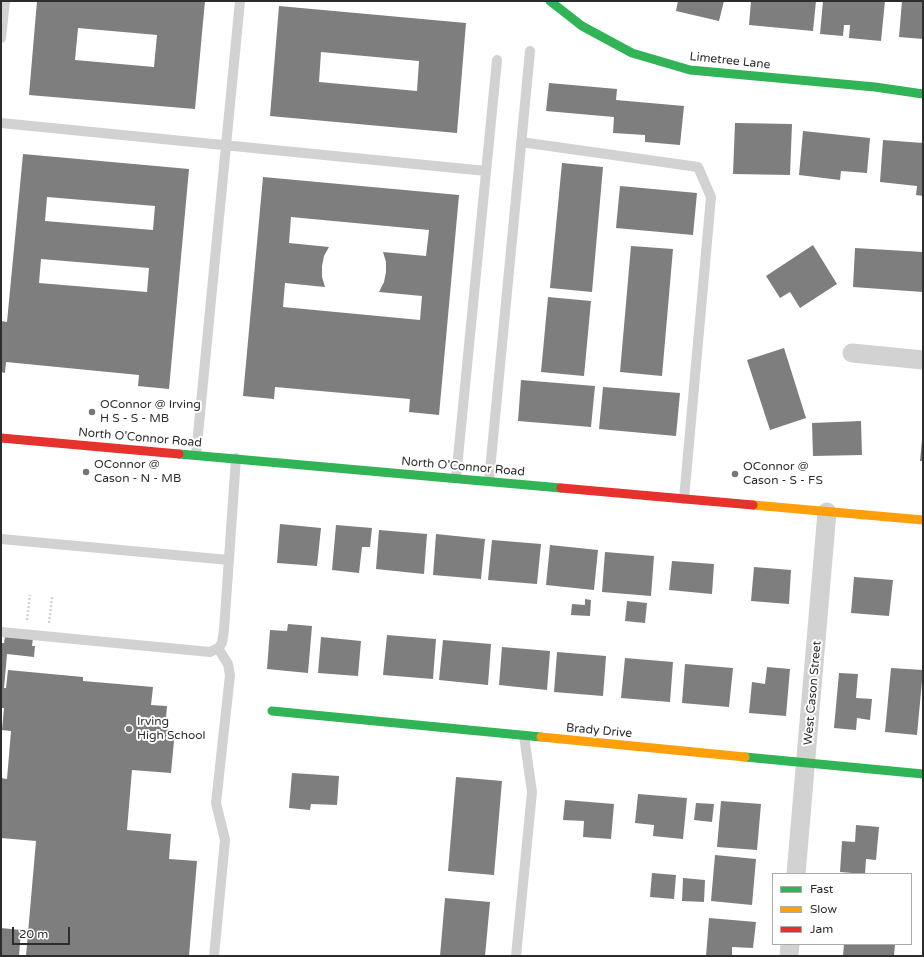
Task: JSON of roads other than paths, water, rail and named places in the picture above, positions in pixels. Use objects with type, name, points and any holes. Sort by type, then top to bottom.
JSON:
[{"type":"street","name":"Limetree Lane","points":[[550,1],[582,26],[632,53],[690,70],[875,87],[923,94]]},
{"type":"street","points":[[852,353],[923,360]]},
{"type":"street","name":"North O'Connor Road","points":[[1,438],[923,520]]},
{"type":"street","name":"West Cason Street","points":[[796,873],[828,512]]},
{"type":"street","name":"Brady Drive","points":[[272,711],[923,774]]},
{"type":"street","points":[[789,956],[790,945]]},
{"type":"lane","points":[[1,38],[5,1]]},
{"type":"lane","points":[[196,455],[240,1]]},
{"type":"lane","points":[[489,481],[530,51]]},
{"type":"lane","points":[[456,478],[497,60]]},
{"type":"lane","points":[[1,123],[486,171]]},
{"type":"lane","points":[[521,142],[698,167],[710,197],[684,498]]},
{"type":"lane","points":[[1,632],[210,652],[218,648],[222,643],[223,636],[236,458]]},
{"type":"lane","points":[[1,539],[229,560]]},
{"type":"lane","points":[[214,956],[225,840],[216,803],[230,675],[228,664],[218,648]]},
{"type":"lane","points":[[516,956],[532,792],[524,736]]},
{"type":"place","name":"OConnor @ Irving H S - S - MB","points":[[92,412]]},
{"type":"place","name":"OConnor @ Cason - N - MB","points":[[86,472]]},
{"type":"place","name":"OConnor @ Cason - S - FS","points":[[735,474]]},
{"type":"place","name":"Irving High School","points":[[129,729]]}]
